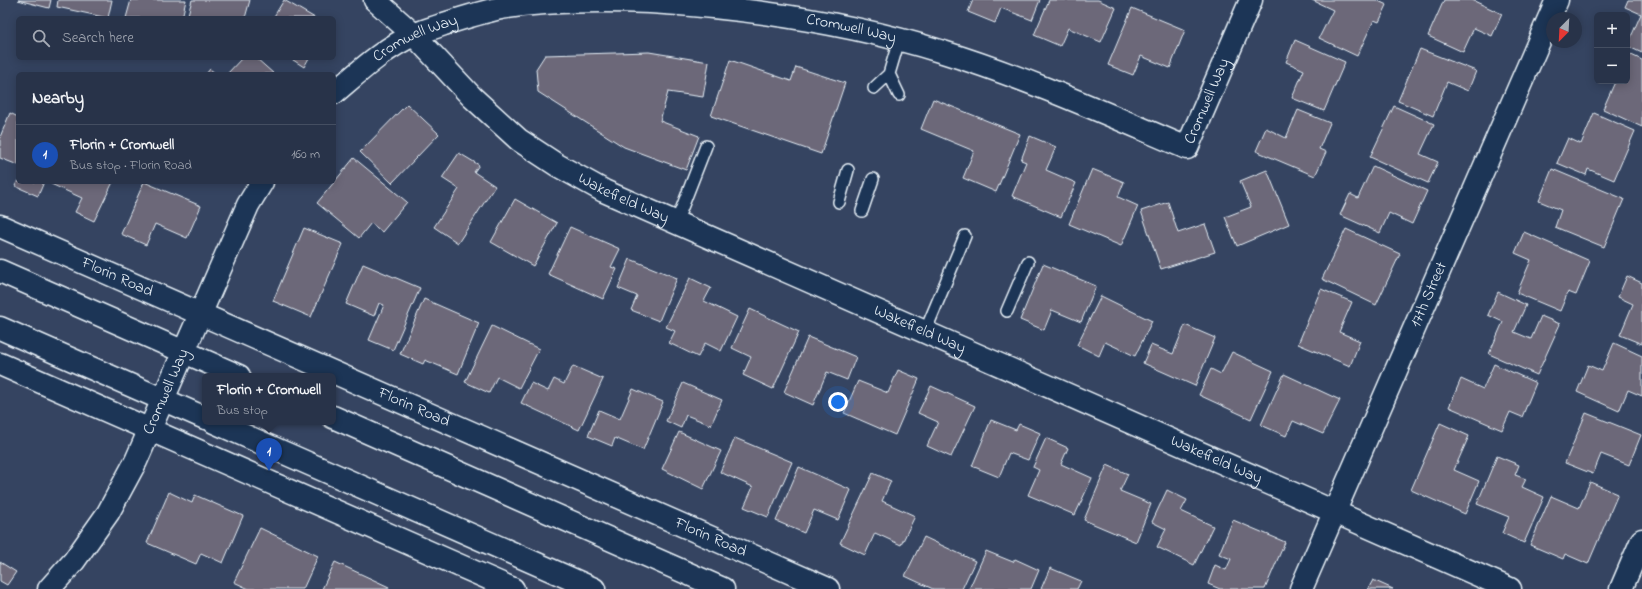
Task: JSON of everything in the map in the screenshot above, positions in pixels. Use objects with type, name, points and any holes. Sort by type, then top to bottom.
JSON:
[{"type":"street","name":"Wakefield Way","points":[[375,0],[414,34],[472,97],[519,140],[557,165],[604,191],[1510,589]]},
{"type":"street","name":"Cromwell Way","points":[[336,91],[367,65],[414,34],[499,8],[543,2],[626,1],[706,5],[786,15],[865,31],[943,52],[1038,85],[1187,148],[1251,0]]},
{"type":"street","name":"17th Street","points":[[1301,589],[1557,0]]},
{"type":"street","name":"Cromwell Way","points":[[49,589],[74,561],[108,513],[136,461],[162,400],[185,352],[248,205],[261,184]]},
{"type":"street","name":"Florin Road","points":[[0,226],[336,373]]},
{"type":"street","points":[[0,271],[232,373]]},
{"type":"street","points":[[0,328],[202,417]]},
{"type":"street","points":[[0,364],[513,589]]},
{"type":"street","name":"Florin Road","points":[[336,373],[828,589]]},
{"type":"street","points":[[336,418],[723,589]]},
{"type":"street","points":[[221,425],[594,589]]},
{"type":"street","points":[[1621,589],[1642,540]]},
{"type":"lane","points":[[874,88],[890,74],[899,40]]},
{"type":"lane","points":[[890,74],[899,95]]},
{"type":"lane","points":[[676,223],[706,146]]},
{"type":"lane","points":[[839,202],[848,170]]},
{"type":"lane","points":[[862,211],[873,179]]},
{"type":"lane","points":[[925,332],[965,236]]},
{"type":"lane","points":[[1007,311],[1028,262]]},
{"type":"building","points":[[18,0],[51,0],[49,8]]},
{"type":"building","points":[[58,0],[112,0],[108,16],[99,16],[57,7]]},
{"type":"building","points":[[131,0],[186,0],[182,16],[127,16]]},
{"type":"building","points":[[192,0],[250,0],[246,16],[188,16]]},
{"type":"building","points":[[284,0],[312,16],[274,16]]},
{"type":"building","points":[[973,0],[1040,0],[1032,20],[1001,8],[995,23],[968,12]]},
{"type":"building","points":[[1049,0],[1098,0],[1116,8],[1101,42],[1068,28],[1060,46],[1034,35]]},
{"type":"building","points":[[1312,0],[1376,0],[1387,5],[1379,22],[1374,20],[1357,56],[1319,38],[1333,10]]},
{"type":"building","points":[[1444,0],[1472,0],[1502,14],[1492,36],[1474,28],[1463,52],[1428,36]]},
{"type":"building","points":[[1628,0],[1642,0],[1642,53],[1630,47],[1630,39],[1641,14],[1625,7]]},
{"type":"building","points":[[1132,8],[1185,30],[1170,68],[1141,56],[1133,75],[1108,65]]},
{"type":"building","points":[[1295,40],[1345,62],[1324,111],[1292,98],[1304,70],[1286,62]]},
{"type":"building","points":[[1420,49],[1476,71],[1468,91],[1447,82],[1433,116],[1398,101]]},
{"type":"building","points":[[649,52],[709,62],[703,97],[668,92],[660,121],[699,136],[686,170],[624,147],[538,92],[536,69],[545,55]]},
{"type":"building","points":[[1630,54],[1642,60],[1642,127],[1603,109],[1614,84],[1630,84]]},
{"type":"building","points":[[240,60],[258,60],[272,72],[229,72]]},
{"type":"building","points":[[293,60],[308,60],[304,67]]},
{"type":"building","points":[[730,60],[791,81],[796,67],[845,83],[821,154],[711,116]]},
{"type":"building","points":[[933,99],[1020,134],[996,192],[963,178],[974,151],[921,129]]},
{"type":"building","points":[[407,104],[439,134],[392,183],[360,152]]},
{"type":"building","points":[[1394,106],[1434,124],[1420,154],[1438,162],[1428,183],[1370,157]]},
{"type":"building","points":[[1298,110],[1330,123],[1319,149],[1326,152],[1315,176],[1256,151],[1266,128],[1286,138]]},
{"type":"building","points":[[10,113],[16,116],[16,164],[0,158],[0,137]]},
{"type":"building","points":[[1594,113],[1635,131],[1614,180],[1588,169],[1586,175],[1557,163],[1568,138],[1581,144]]},
{"type":"building","points":[[1030,136],[1056,147],[1046,170],[1076,183],[1061,217],[1012,196],[1026,162],[1021,160]]},
{"type":"building","points":[[459,153],[479,165],[474,172],[495,186],[458,243],[434,227],[459,189],[442,178]]},
{"type":"building","points":[[354,158],[407,202],[382,232],[371,223],[359,238],[317,203],[333,184],[336,184],[336,180]]},
{"type":"building","points":[[1373,166],[1427,191],[1412,224],[1389,213],[1380,233],[1340,215],[1350,194],[1358,198]]},
{"type":"building","points":[[1092,169],[1124,182],[1118,197],[1138,206],[1121,246],[1069,224]]},
{"type":"building","points":[[1552,169],[1624,199],[1604,247],[1555,227],[1561,210],[1539,201]]},
{"type":"building","points":[[1267,170],[1289,224],[1237,246],[1225,217],[1251,207],[1240,181]]},
{"type":"building","points":[[16,184],[43,184],[38,196],[15,186]]},
{"type":"building","points":[[51,184],[112,184],[94,221],[75,212],[82,198]]},
{"type":"building","points":[[143,184],[149,184],[201,206],[187,238],[155,224],[146,245],[121,234]]},
{"type":"building","points":[[515,199],[557,223],[533,266],[491,242]]},
{"type":"building","points":[[1168,202],[1178,233],[1205,224],[1215,252],[1161,269],[1141,211]]},
{"type":"building","points":[[570,227],[620,249],[611,267],[617,269],[603,299],[548,274]]},
{"type":"building","points":[[304,228],[343,244],[311,317],[273,301]]},
{"type":"building","points":[[1346,229],[1400,254],[1376,305],[1322,279]]},
{"type":"building","points":[[1524,232],[1590,261],[1576,295],[1568,292],[1560,311],[1517,293],[1531,260],[1515,253]]},
{"type":"building","points":[[630,259],[677,278],[659,321],[631,310],[637,296],[618,288]]},
{"type":"building","points":[[363,264],[420,288],[393,350],[369,340],[384,305],[379,303],[374,316],[346,304]]},
{"type":"building","points":[[1043,264],[1096,286],[1081,322],[1052,310],[1044,330],[1020,320]]},
{"type":"building","points":[[1627,276],[1642,283],[1642,344],[1620,335],[1633,304],[1618,297]]},
{"type":"building","points":[[690,278],[711,288],[704,301],[737,317],[721,351],[705,343],[698,357],[669,343],[675,331],[666,327]]},
{"type":"building","points":[[1321,289],[1352,302],[1339,332],[1360,341],[1350,366],[1298,344]]},
{"type":"building","points":[[1498,292],[1526,305],[1514,332],[1531,339],[1541,316],[1560,324],[1537,375],[1489,354],[1503,322],[1488,315]]},
{"type":"building","points":[[1101,296],[1152,321],[1135,356],[1105,342],[1099,356],[1077,345]]},
{"type":"building","points":[[424,299],[479,323],[458,374],[425,360],[423,364],[400,354]]},
{"type":"building","points":[[750,309],[799,332],[773,389],[743,375],[751,357],[732,348]]},
{"type":"building","points":[[1185,325],[1215,338],[1195,386],[1143,363],[1151,345],[1173,354]]},
{"type":"building","points":[[492,326],[539,349],[519,388],[497,377],[489,393],[465,382]]},
{"type":"building","points":[[808,337],[856,357],[847,380],[827,372],[813,405],[784,392]]},
{"type":"building","points":[[1614,343],[1642,356],[1642,396],[1628,390],[1619,411],[1577,392],[1588,365],[1602,371]]},
{"type":"building","points":[[1232,352],[1273,371],[1251,419],[1199,395],[1211,369],[1221,374]]},
{"type":"building","points":[[1494,364],[1536,383],[1522,417],[1510,412],[1502,430],[1449,407],[1461,379],[1483,389]]},
{"type":"building","points":[[573,366],[603,379],[579,430],[521,403],[531,383],[548,391],[554,379],[564,384]]},
{"type":"building","points":[[898,370],[919,379],[895,435],[844,413],[858,381],[888,393]]},
{"type":"building","points":[[1284,374],[1340,400],[1323,434],[1293,421],[1286,436],[1261,425]]},
{"type":"building","points":[[683,383],[722,400],[711,425],[686,415],[681,428],[666,421]]},
{"type":"building","points":[[931,386],[975,406],[951,457],[927,446],[938,422],[918,413]]},
{"type":"building","points":[[633,389],[663,402],[643,450],[615,438],[612,446],[588,436],[599,410],[620,419]]},
{"type":"building","points":[[1586,413],[1641,435],[1629,465],[1601,454],[1593,474],[1565,463]]},
{"type":"building","points":[[991,420],[1016,430],[1019,424],[1040,433],[1028,460],[1009,453],[999,477],[972,466]]},
{"type":"building","points":[[1440,423],[1469,436],[1454,470],[1479,481],[1465,514],[1411,490]]},
{"type":"building","points":[[679,432],[721,451],[703,489],[662,469]]},
{"type":"building","points":[[735,438],[792,462],[768,517],[744,507],[753,487],[720,472]]},
{"type":"building","points":[[1046,438],[1068,448],[1061,464],[1092,478],[1075,515],[1028,495],[1039,470],[1033,467]]},
{"type":"building","points":[[1497,456],[1519,465],[1515,475],[1526,479],[1522,487],[1544,497],[1524,543],[1502,533],[1509,517],[1477,504]]},
{"type":"building","points":[[1107,465],[1128,474],[1120,491],[1151,504],[1136,542],[1084,520]]},
{"type":"building","points":[[799,467],[851,490],[838,520],[814,510],[804,533],[776,521]]},
{"type":"building","points":[[873,473],[891,481],[882,501],[915,516],[901,545],[875,533],[865,555],[840,543]]},
{"type":"building","points":[[1590,482],[1618,494],[1588,564],[1565,554],[1563,559],[1530,545],[1551,496],[1579,508]]},
{"type":"building","points":[[1167,490],[1187,500],[1181,511],[1213,526],[1194,565],[1157,547],[1166,529],[1152,522]]},
{"type":"building","points":[[169,492],[192,503],[195,495],[243,516],[223,563],[201,553],[196,564],[147,543]]},
{"type":"building","points":[[1233,520],[1285,542],[1265,589],[1220,589],[1208,584],[1215,565],[1226,570],[1231,559],[1219,554]]},
{"type":"building","points":[[260,528],[318,556],[303,589],[249,589],[234,582]]},
{"type":"building","points":[[924,537],[975,561],[962,589],[933,589],[905,576]]},
{"type":"building","points":[[986,551],[1013,562],[1015,559],[1039,570],[1031,589],[969,589]]},
{"type":"building","points":[[0,562],[16,572],[7,585],[0,581]]},
{"type":"building","points":[[335,562],[389,587],[388,589],[322,589]]},
{"type":"building","points":[[1050,568],[1081,581],[1077,589],[1041,589]]},
{"type":"building","points":[[1373,580],[1393,589],[1368,589]]},
{"type":"place","name":"Florin + Cromwell","points":[[269,471]]}]
